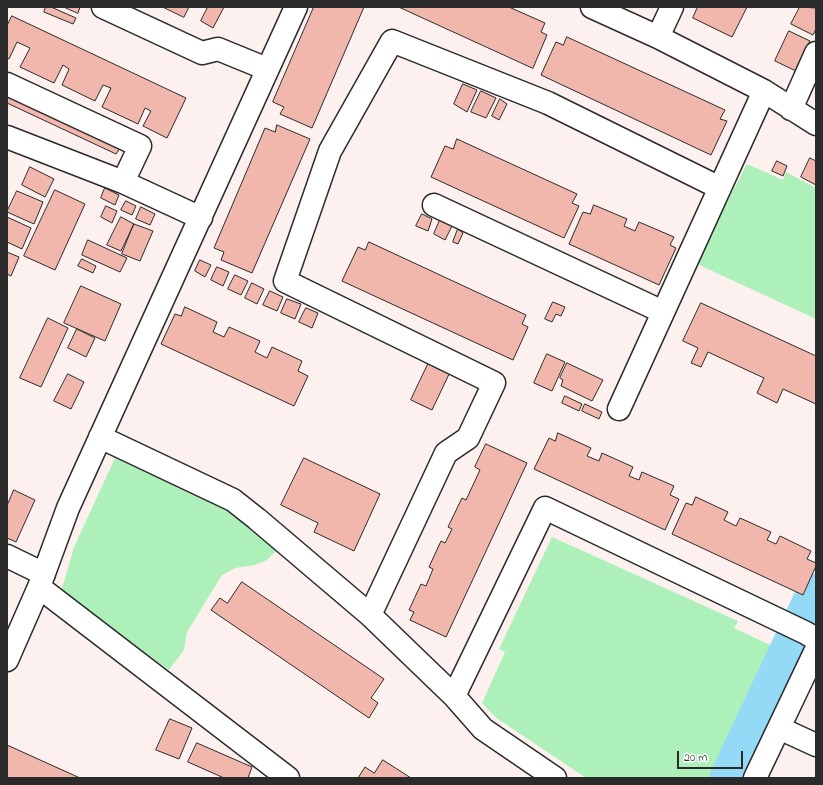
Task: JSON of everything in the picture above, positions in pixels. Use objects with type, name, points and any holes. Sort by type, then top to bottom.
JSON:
[{"type":"street","points":[[103,7],[202,53],[218,50],[267,69]]},
{"type":"street","points":[[7,660],[42,580],[68,508],[296,7]]},
{"type":"street","points":[[592,7],[658,37],[764,91],[816,124]]},
{"type":"street","points":[[658,37],[672,7]]},
{"type":"street","points":[[370,615],[446,453],[468,438],[494,383],[285,281],[330,151],[392,40],[548,103],[720,188]]},
{"type":"street","points":[[791,108],[816,53]]},
{"type":"street","points":[[7,84],[140,146],[123,182]]},
{"type":"street","points":[[619,409],[764,91]]},
{"type":"street","points":[[7,137],[123,182],[201,218]]},
{"type":"street","points":[[434,205],[663,312]]},
{"type":"street","points":[[100,437],[233,500],[370,615],[454,696],[483,729],[555,778]]},
{"type":"street","points":[[454,696],[545,508],[807,636],[779,728],[755,778]]},
{"type":"street","points":[[7,556],[42,580],[288,778]]},
{"type":"street","points":[[779,728],[816,745]]},
{"type":"green space","points":[[747,164],[783,180],[786,172],[816,188],[816,319],[695,263]]},
{"type":"green space","points":[[115,458],[228,510],[276,551],[267,560],[255,565],[235,568],[222,575],[187,632],[184,650],[169,670],[61,592],[74,547]]},
{"type":"green space","points":[[552,537],[738,621],[734,628],[783,651],[724,778],[586,778],[495,717],[482,703],[505,652],[499,649]]},
{"type":"building","points":[[46,7],[51,7],[76,18],[73,24],[44,12]]},
{"type":"building","points":[[64,7],[80,7],[78,13]]},
{"type":"building","points":[[163,7],[189,7],[184,17]]},
{"type":"building","points":[[208,7],[224,7],[213,28],[201,21]]},
{"type":"building","points":[[314,7],[364,7],[312,128],[280,114],[284,107],[273,102]]},
{"type":"building","points":[[399,7],[509,7],[545,23],[541,32],[547,35],[533,68]]},
{"type":"building","points":[[698,7],[747,7],[732,37],[693,18]]},
{"type":"building","points":[[800,7],[816,8],[816,29],[813,35],[791,24]]},
{"type":"building","points":[[12,16],[186,98],[167,138],[143,126],[151,111],[145,108],[138,124],[102,107],[111,88],[103,85],[95,101],[62,85],[69,69],[63,65],[54,83],[20,67],[30,48],[17,42],[9,59],[7,58],[7,26]]},
{"type":"building","points":[[789,31],[810,41],[796,71],[775,61]]},
{"type":"building","points":[[567,37],[725,110],[720,119],[727,121],[711,155],[541,75],[556,42],[563,45]]},
{"type":"building","points":[[463,84],[477,90],[467,112],[454,104]]},
{"type":"building","points":[[481,91],[496,98],[486,118],[471,112]]},
{"type":"building","points":[[7,94],[121,147],[116,154],[7,103]]},
{"type":"building","points":[[500,99],[507,104],[499,120],[492,116]]},
{"type":"building","points":[[277,125],[310,139],[252,273],[221,260],[224,252],[214,248],[265,128],[275,132]]},
{"type":"building","points":[[457,139],[577,194],[572,203],[579,206],[564,238],[431,177],[445,146],[453,149]]},
{"type":"building","points":[[810,158],[816,161],[816,185],[801,177]]},
{"type":"building","points":[[777,161],[787,166],[783,176],[772,171]]},
{"type":"building","points":[[30,167],[54,179],[45,197],[22,185]]},
{"type":"building","points":[[105,188],[119,195],[115,205],[101,198]]},
{"type":"building","points":[[55,190],[85,204],[55,270],[24,256]]},
{"type":"building","points":[[17,191],[43,202],[34,224],[7,212]]},
{"type":"building","points":[[126,201],[136,206],[132,215],[121,210]]},
{"type":"building","points":[[594,205],[627,219],[624,226],[635,231],[639,222],[674,237],[670,245],[676,248],[659,285],[569,244],[583,212],[590,214]]},
{"type":"building","points":[[106,206],[117,211],[112,223],[101,217]]},
{"type":"building","points":[[141,207],[155,214],[150,225],[136,219]]},
{"type":"building","points":[[422,214],[432,219],[428,231],[416,226]]},
{"type":"building","points":[[7,217],[31,228],[22,249],[7,242]]},
{"type":"building","points":[[121,217],[134,224],[121,251],[107,245]]},
{"type":"building","points":[[440,220],[452,226],[445,240],[434,234]]},
{"type":"building","points":[[134,224],[153,231],[140,261],[122,254]]},
{"type":"building","points":[[458,229],[463,233],[458,244],[453,242]]},
{"type":"building","points":[[88,240],[127,258],[120,272],[82,255]]},
{"type":"building","points":[[369,242],[526,315],[522,324],[528,327],[513,360],[342,281],[358,247],[365,250]]},
{"type":"building","points":[[7,252],[19,257],[11,276],[7,274]]},
{"type":"building","points":[[82,259],[96,266],[93,273],[78,266]]},
{"type":"building","points":[[200,260],[211,265],[205,277],[195,271]]},
{"type":"building","points":[[217,267],[229,272],[223,286],[211,280]]},
{"type":"building","points":[[235,275],[248,281],[241,295],[228,289]]},
{"type":"building","points":[[252,283],[264,289],[257,304],[245,298]]},
{"type":"building","points":[[81,286],[121,304],[105,341],[64,323]]},
{"type":"building","points":[[270,291],[283,297],[277,311],[263,305]]},
{"type":"building","points":[[287,299],[301,304],[295,319],[281,313]]},
{"type":"building","points":[[553,302],[565,307],[561,316],[556,314],[552,322],[545,319]]},
{"type":"building","points":[[701,303],[816,356],[816,404],[783,389],[777,403],[757,393],[764,378],[708,352],[701,367],[691,363],[698,348],[683,341]]},
{"type":"building","points":[[185,307],[217,322],[213,332],[224,337],[229,327],[260,341],[255,352],[267,358],[272,347],[302,361],[298,371],[308,376],[294,406],[161,344],[175,314],[181,316]]},
{"type":"building","points":[[306,308],[318,313],[312,328],[299,322]]},
{"type":"building","points":[[48,318],[68,328],[41,387],[20,378]]},
{"type":"building","points":[[77,329],[95,338],[86,357],[68,348]]},
{"type":"building","points":[[547,354],[565,362],[552,391],[534,383]]},
{"type":"building","points":[[430,360],[451,370],[432,410],[411,400]]},
{"type":"building","points":[[567,363],[603,380],[592,401],[561,386],[563,380],[560,378]]},
{"type":"building","points":[[68,374],[84,382],[71,409],[54,401]]},
{"type":"building","points":[[565,396],[582,404],[579,411],[562,403]]},
{"type":"building","points":[[585,404],[602,412],[599,419],[582,411]]},
{"type":"building","points":[[558,433],[591,448],[587,456],[599,461],[602,453],[633,467],[629,476],[639,480],[642,472],[674,486],[670,495],[679,499],[665,530],[534,469],[549,438],[555,441]]},
{"type":"building","points":[[486,444],[527,463],[446,637],[410,620],[414,612],[409,610],[421,584],[426,586],[433,569],[429,567],[441,541],[445,543],[452,529],[448,527],[462,498],[466,500],[480,470],[475,467]]},
{"type":"building","points":[[304,458],[380,494],[354,551],[314,532],[318,523],[281,505]]},
{"type":"building","points":[[14,490],[35,500],[16,542],[7,538],[7,506]]},
{"type":"building","points":[[696,497],[728,512],[724,520],[736,526],[740,518],[771,532],[767,540],[776,544],[780,536],[811,551],[807,559],[816,563],[816,566],[803,595],[672,534],[686,503],[692,505]]},
{"type":"building","points":[[242,582],[384,679],[371,698],[378,703],[369,718],[211,610],[220,598],[227,603]]},
{"type":"building","points":[[170,719],[192,728],[179,759],[156,750]]},
{"type":"building","points":[[197,743],[252,767],[248,778],[224,778],[188,762]]},
{"type":"building","points":[[7,745],[80,778],[7,778]]},
{"type":"building","points":[[383,760],[411,778],[358,778],[365,767],[374,773]]},
{"type":"waterway","points":[[729,778],[816,593]]}]
